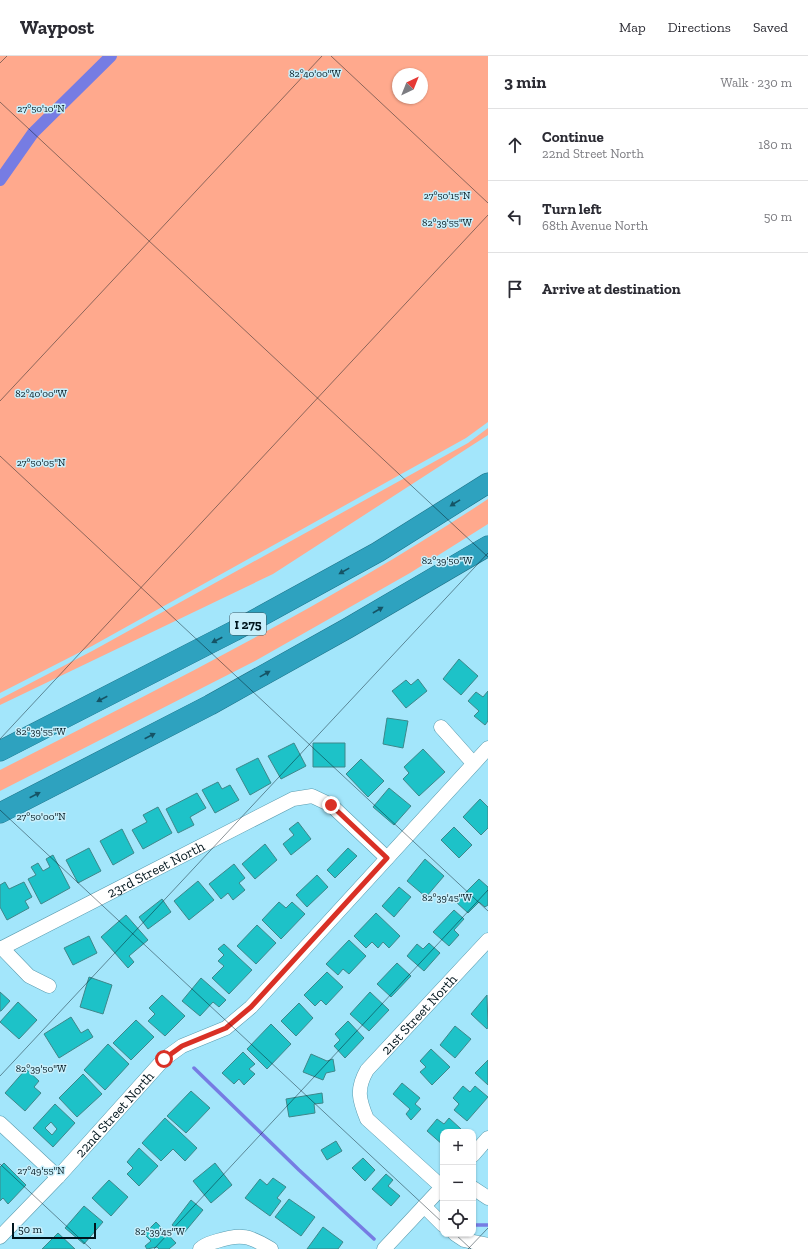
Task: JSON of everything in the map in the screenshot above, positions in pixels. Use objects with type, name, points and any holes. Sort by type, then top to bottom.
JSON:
[{"type":"highway","name":"I 275","points":[[0,751],[234,631],[378,552],[488,483]]},
{"type":"highway","points":[[0,813],[210,704],[348,628],[488,546]]},
{"type":"street","points":[[441,727],[473,764]]},
{"type":"street","name":"22nd Street North","points":[[0,1237],[58,1177],[164,1059],[182,1046],[226,1028],[251,1007],[488,748]]},
{"type":"street","name":"23rd Street North","points":[[1,948],[293,799],[312,796],[331,805],[387,858]]},
{"type":"street","name":"21st Street North","points":[[440,1185],[367,1119],[361,1105],[359,1093],[360,1082],[367,1070],[488,940]]},
{"type":"street","points":[[1,948],[29,976],[49,986]]},
{"type":"street","points":[[0,1123],[58,1177]]},
{"type":"street","points":[[476,1152],[488,1138]]},
{"type":"street","points":[[384,1249],[440,1189]]},
{"type":"street","points":[[476,1190],[488,1198]]},
{"type":"street","points":[[424,1206],[440,1222]]},
{"type":"street","points":[[200,1249],[204,1245],[233,1236],[254,1239],[271,1249]]},
{"type":"street","points":[[460,1237],[464,1240],[488,1245]]},
{"type":"shaded area","points":[[0,56],[488,56],[488,422],[466,438],[92,646],[0,693]]},
{"type":"shaded area","points":[[488,428],[488,435],[273,574],[0,705],[0,699],[94,650],[468,443]]},
{"type":"shaded area","points":[[488,499],[488,524],[410,573],[255,661],[0,791],[0,770],[186,674],[309,608],[370,573]]},
{"type":"building","points":[[459,659],[478,676],[461,695],[443,679]]},
{"type":"building","points":[[418,679],[427,691],[406,708],[392,691],[406,680],[411,685]]},
{"type":"building","points":[[488,691],[488,721],[485,725],[474,716],[479,711],[468,701],[476,692],[483,697]]},
{"type":"building","points":[[387,718],[408,721],[403,748],[383,744]]},
{"type":"building","points":[[294,743],[306,766],[281,779],[268,756]]},
{"type":"building","points":[[313,743],[345,743],[345,767],[313,767]]},
{"type":"building","points":[[423,749],[445,772],[419,796],[403,779],[409,773],[404,767]]},
{"type":"building","points":[[258,758],[271,783],[250,795],[236,769]]},
{"type":"building","points":[[361,759],[384,781],[368,797],[346,774]]},
{"type":"building","points":[[218,782],[222,789],[230,785],[239,800],[215,813],[202,790]]},
{"type":"building","points":[[389,788],[411,806],[394,825],[373,807]]},
{"type":"building","points":[[197,793],[206,808],[190,817],[194,825],[178,833],[166,809]]},
{"type":"building","points":[[480,799],[488,807],[488,828],[481,835],[463,817]]},
{"type":"building","points":[[158,807],[172,833],[143,849],[132,830],[147,822],[143,815]]},
{"type":"building","points":[[298,822],[311,839],[291,855],[283,844],[294,835],[289,829]]},
{"type":"building","points":[[454,827],[472,845],[459,858],[441,840]]},
{"type":"building","points":[[122,829],[134,853],[113,865],[100,841]]},
{"type":"building","points":[[265,844],[277,860],[255,879],[242,864]]},
{"type":"building","points":[[89,848],[101,871],[78,883],[66,860]]},
{"type":"building","points":[[348,848],[357,856],[335,878],[327,870]]},
{"type":"building","points":[[53,855],[70,888],[41,904],[28,879],[36,875],[31,867],[38,863],[43,871],[50,867],[46,859]]},
{"type":"building","points":[[425,859],[444,876],[426,897],[407,881]]},
{"type":"building","points":[[234,864],[245,878],[239,883],[245,890],[233,900],[228,893],[221,899],[209,884]]},
{"type":"building","points":[[317,875],[328,887],[307,907],[296,895]]},
{"type":"building","points":[[479,879],[488,887],[488,905],[485,907],[479,902],[468,913],[456,902]]},
{"type":"building","points":[[198,881],[214,900],[189,920],[174,901]]},
{"type":"building","points":[[5,882],[9,889],[24,882],[32,897],[25,901],[29,908],[7,920],[0,907],[0,885]]},
{"type":"building","points":[[399,887],[411,897],[394,917],[382,906]]},
{"type":"building","points":[[162,899],[171,912],[148,929],[139,917]]},
{"type":"building","points":[[279,902],[286,908],[292,902],[305,914],[281,939],[262,920]]},
{"type":"building","points":[[454,910],[464,919],[454,930],[459,935],[449,946],[433,932]]},
{"type":"building","points":[[376,913],[400,936],[389,948],[383,942],[378,948],[372,942],[366,948],[354,936]]},
{"type":"building","points":[[126,915],[148,940],[129,956],[134,962],[128,968],[101,937]]},
{"type":"building","points":[[257,925],[276,943],[256,964],[237,946]]},
{"type":"building","points":[[89,936],[97,953],[73,965],[64,948]]},
{"type":"building","points":[[349,940],[366,956],[349,974],[343,969],[338,975],[326,964]]},
{"type":"building","points":[[429,943],[440,953],[424,971],[407,956],[417,944],[423,949]]},
{"type":"building","points":[[224,944],[252,970],[229,994],[212,978],[224,966],[218,961],[224,955],[218,949]]},
{"type":"building","points":[[397,963],[411,976],[391,997],[377,984]]},
{"type":"building","points":[[327,972],[343,987],[326,1005],[321,1000],[315,1006],[304,995]]},
{"type":"building","points":[[89,977],[112,985],[103,1014],[80,1007]]},
{"type":"building","points":[[201,978],[226,1000],[219,1007],[213,1002],[200,1016],[182,1001]]},
{"type":"building","points":[[0,992],[10,1001],[1,1011],[0,1011]]},
{"type":"building","points":[[370,992],[389,1010],[369,1031],[350,1014]]},
{"type":"building","points":[[162,995],[185,1016],[165,1036],[148,1021],[155,1014],[149,1008]]},
{"type":"building","points":[[487,995],[488,1027],[487,1029],[471,1014]]},
{"type":"building","points":[[18,1002],[37,1020],[19,1039],[0,1022]]},
{"type":"building","points":[[299,1003],[313,1018],[296,1036],[281,1021]]},
{"type":"building","points":[[71,1017],[81,1033],[88,1029],[93,1037],[59,1058],[44,1034]]},
{"type":"building","points":[[136,1020],[154,1037],[131,1060],[113,1043]]},
{"type":"building","points":[[348,1021],[364,1038],[345,1058],[334,1046],[340,1040],[335,1034]]},
{"type":"building","points":[[271,1024],[291,1044],[267,1069],[247,1049]]},
{"type":"building","points":[[455,1026],[471,1039],[455,1058],[440,1045]]},
{"type":"building","points":[[108,1044],[129,1064],[105,1090],[84,1070]]},
{"type":"building","points":[[431,1049],[450,1067],[432,1085],[420,1072],[426,1067],[420,1061]]},
{"type":"building","points":[[243,1052],[255,1064],[249,1069],[255,1074],[244,1085],[239,1079],[234,1084],[222,1073]]},
{"type":"building","points":[[311,1054],[327,1061],[333,1059],[335,1071],[326,1073],[323,1080],[303,1072]]},
{"type":"building","points":[[488,1060],[488,1085],[475,1073]]},
{"type":"building","points":[[26,1069],[39,1081],[34,1087],[41,1093],[25,1111],[5,1093]]},
{"type":"building","points":[[83,1074],[102,1094],[77,1117],[59,1098]]},
{"type":"building","points":[[402,1083],[420,1098],[415,1104],[421,1109],[411,1120],[406,1114],[410,1109],[393,1094]]},
{"type":"building","points":[[463,1086],[470,1092],[475,1086],[488,1097],[467,1121],[454,1110],[459,1104],[453,1098]]},
{"type":"building","points":[[191,1091],[210,1108],[186,1133],[167,1116]]},
{"type":"building","points":[[322,1093],[323,1103],[314,1104],[315,1113],[289,1117],[286,1099]]},
{"type":"building","points":[[55,1104],[75,1123],[53,1147],[33,1128]],"holes":[[[51,1122],[57,1129],[52,1135],[45,1128]]]},
{"type":"building","points":[[165,1118],[197,1148],[185,1161],[173,1149],[161,1161],[142,1143]]},
{"type":"building","points":[[449,1118],[461,1129],[440,1129],[440,1142],[427,1131],[437,1119],[444,1124]]},
{"type":"building","points":[[336,1141],[342,1151],[327,1160],[321,1150]]},
{"type":"building","points":[[139,1148],[158,1166],[139,1186],[127,1174],[133,1168],[127,1162]]},
{"type":"building","points":[[363,1158],[375,1170],[365,1181],[352,1168]]},
{"type":"building","points":[[4,1163],[26,1185],[8,1204],[3,1198],[0,1201],[0,1167]]},
{"type":"building","points":[[215,1163],[232,1185],[211,1203],[193,1181]]},
{"type":"building","points":[[386,1174],[393,1180],[388,1186],[400,1196],[391,1206],[372,1189]]},
{"type":"building","points":[[273,1178],[286,1187],[277,1198],[281,1201],[270,1216],[245,1198],[260,1179],[267,1185]]},
{"type":"building","points":[[109,1180],[128,1197],[111,1216],[92,1198]]},
{"type":"building","points":[[289,1199],[315,1217],[301,1236],[275,1217]]},
{"type":"building","points":[[191,1200],[203,1210],[183,1234],[172,1225]]},
{"type":"building","points":[[84,1206],[103,1222],[84,1244],[65,1228]]},
{"type":"building","points":[[156,1222],[176,1243],[169,1249],[159,1249],[157,1247],[147,1249],[145,1246],[151,1241],[144,1234]]},
{"type":"building","points":[[323,1227],[343,1242],[338,1249],[307,1249]]},
{"type":"building","points":[[58,1233],[75,1249],[42,1249]]},
{"type":"waterway","points":[[0,180],[33,133],[111,56]]},
{"type":"waterway","points":[[194,1068],[299,1170],[374,1239]]},
{"type":"waterway","points":[[476,1225],[488,1225]]},
{"type":"route","points":[[164,1059],[182,1046],[226,1028],[251,1007],[387,858],[331,805]]}]
